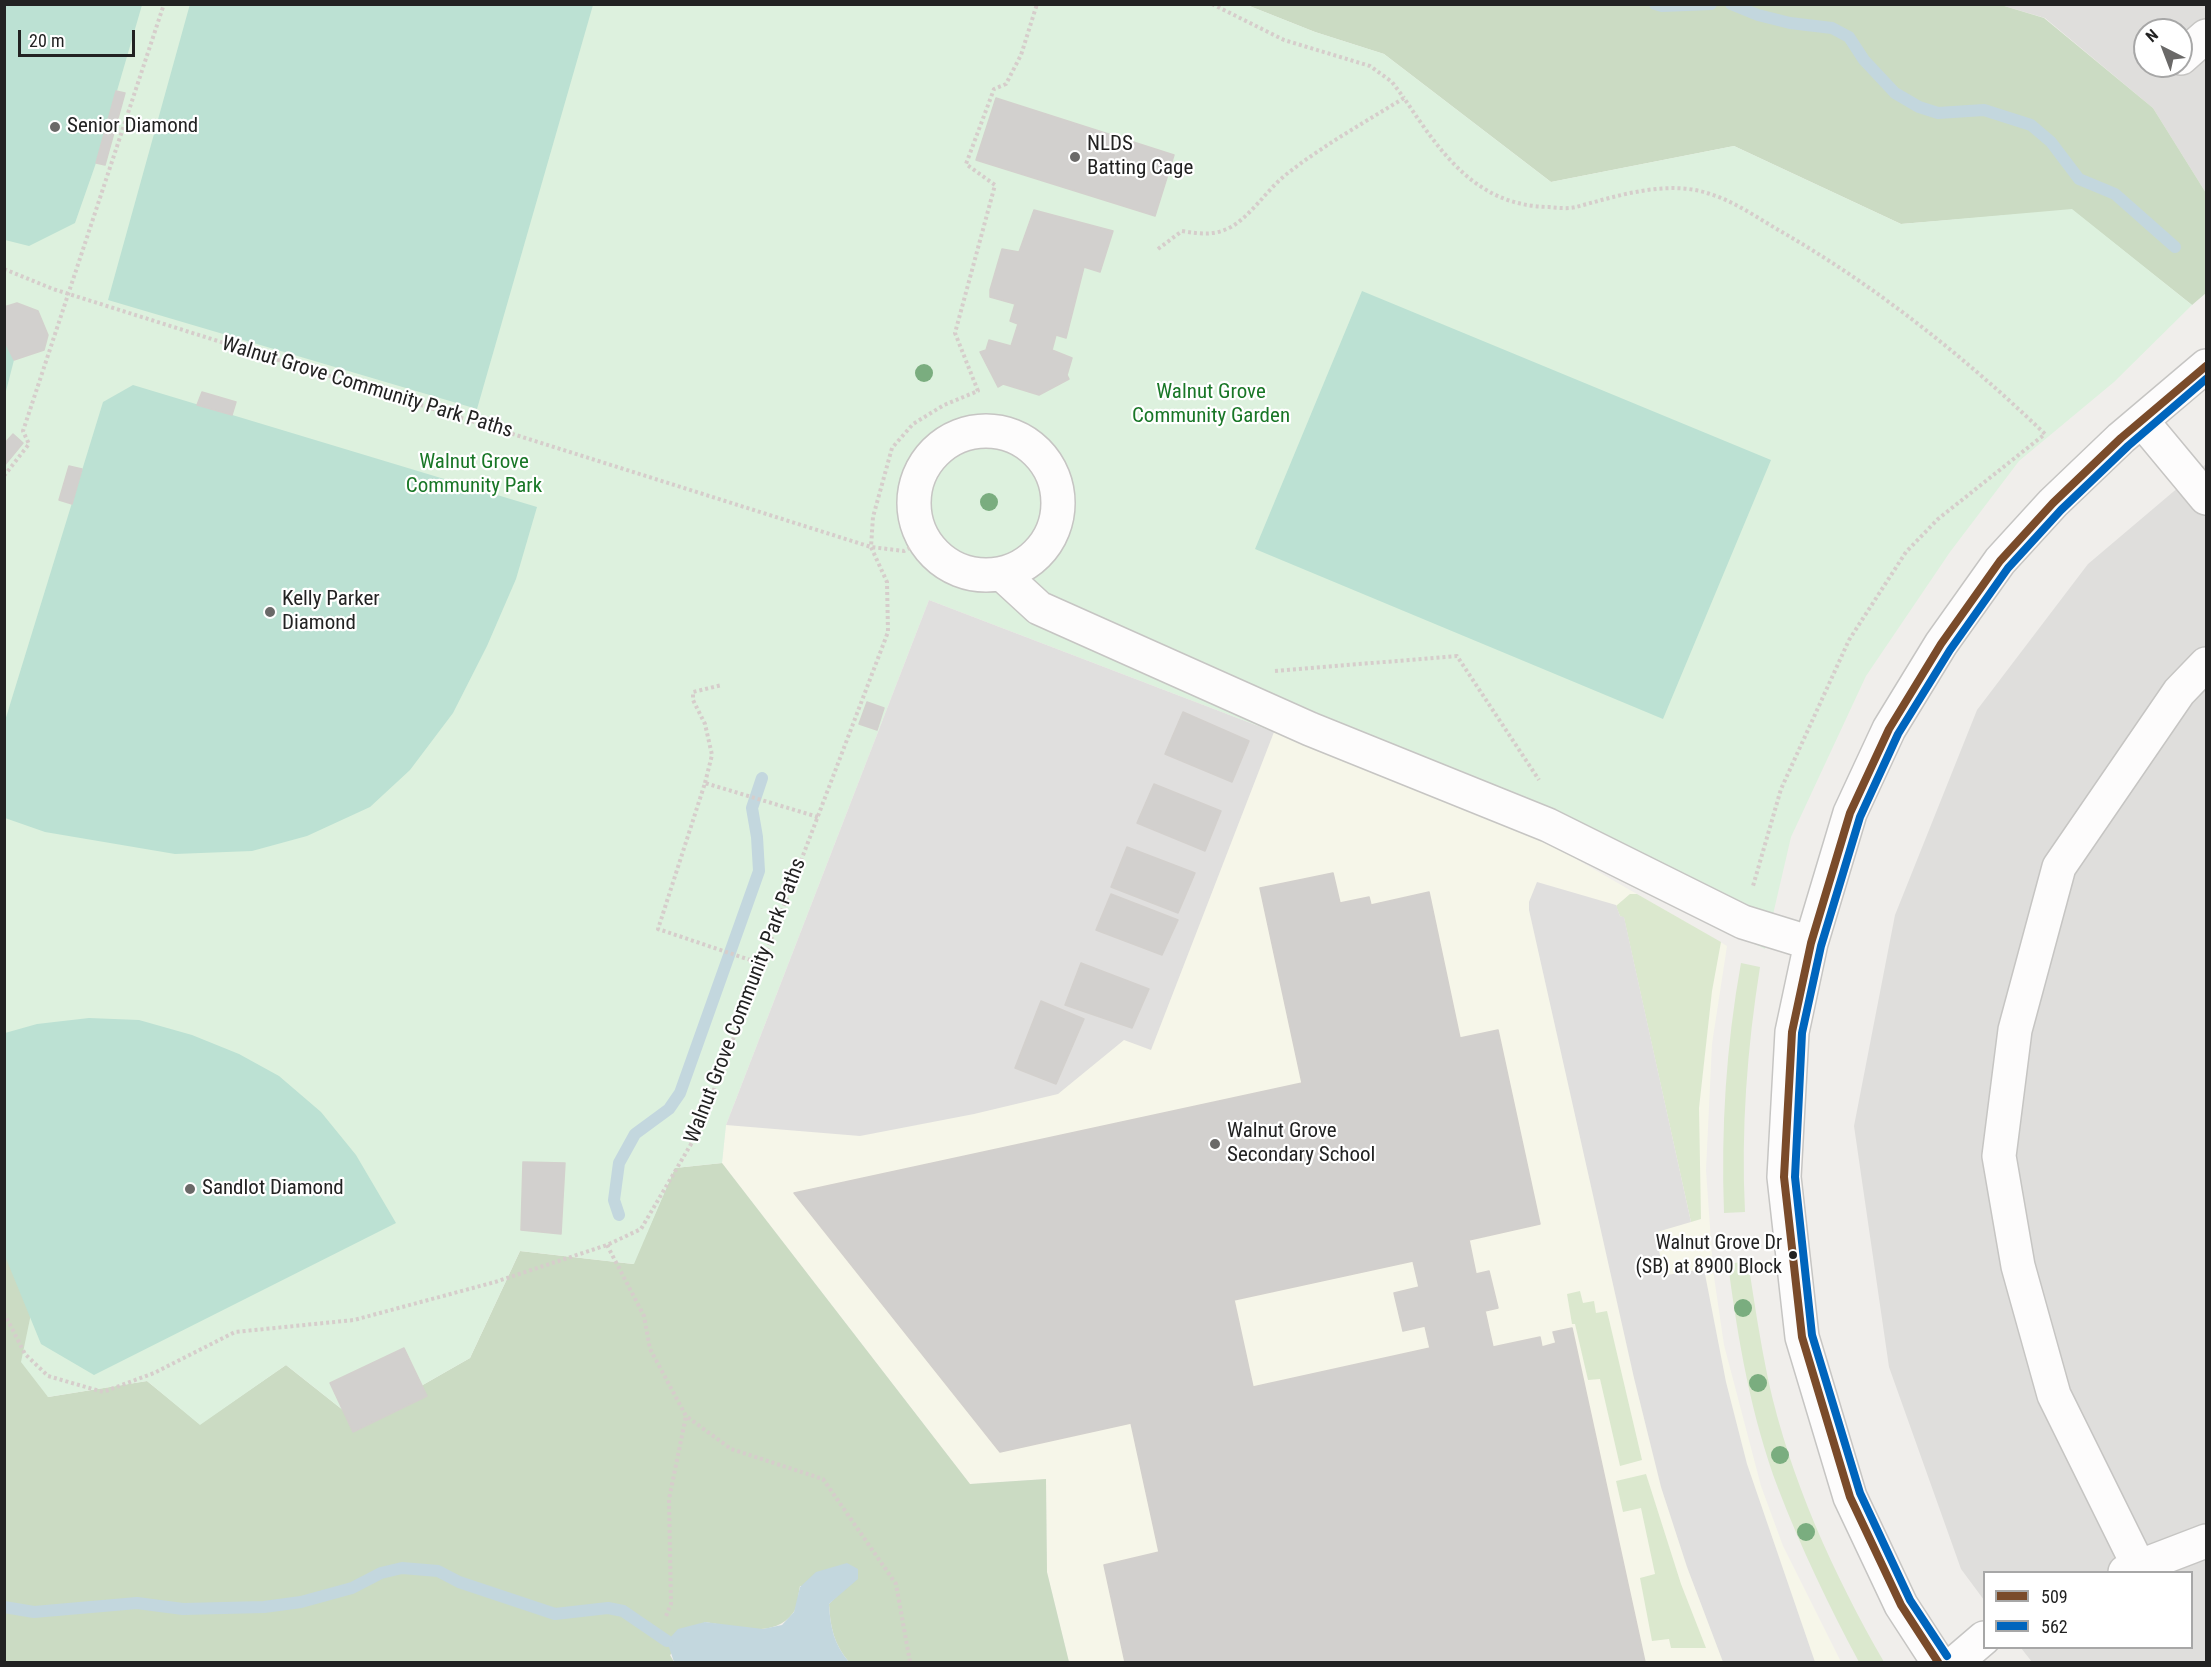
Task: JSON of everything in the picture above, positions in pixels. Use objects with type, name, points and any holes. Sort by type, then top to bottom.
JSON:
[{"type":"street","points":[[2193,47],[2206,36]]},
{"type":"street","points":[[1938,1662],[1901,1605],[1850,1497],[1802,1337],[1784,1177],[1792,1032],[1811,943],[1850,813],[1888,729],[1941,644],[2000,561],[2053,503],[2121,438],[2206,366]]},
{"type":"street","points":[[2142,421],[2206,498]]},
{"type":"street","points":[[995,431],[1017,437],[1036,451],[1050,470],[1058,491],[1058,513],[1052,534],[1039,553],[1022,566],[1002,574],[958,571],[938,559],[923,541],[914,519],[913,496],[919,473],[932,454],[950,440],[972,432],[995,431]]},
{"type":"street","points":[[1002,574],[1039,608],[1255,705],[1548,825],[1743,922],[1811,943]]},
{"type":"street","points":[[2206,664],[2179,692],[2059,867],[2015,1030],[1999,1156],[2019,1266],[2054,1395],[2132,1570],[2206,1541]]},
{"type":"street","points":[[1956,1662],[1983,1639]]},
{"type":"path","points":[[4,476],[29,444],[23,431],[164,4]]},
{"type":"path","name":"Walnut Grove Community Park Paths","points":[[4,1313],[25,1354],[48,1376],[103,1392],[154,1373],[235,1332],[354,1320],[495,1282],[607,1245],[641,1229],[697,1134],[888,632],[887,582],[871,547],[873,517],[892,448],[913,424],[944,405],[978,391],[955,333],[995,185],[966,164],[994,89],[1006,84],[1021,56],[1037,4]]},
{"type":"path","points":[[1212,4],[1284,40],[1370,66],[1392,82],[1426,132],[1456,166],[1490,194],[1537,207],[1574,208],[1628,193],[1683,189],[1709,193],[1731,202],[1823,256],[1865,284],[1965,362],[2045,434],[1938,519],[1906,552],[1849,640],[1781,789],[1743,922]]},
{"type":"path","points":[[1158,249],[1182,231],[1206,235],[1233,226],[1286,175],[1319,151],[1404,98]]},
{"type":"path","name":"Walnut Grove Community Park Paths","points":[[4,269],[69,294],[871,547],[904,551],[923,541]]},
{"type":"path","points":[[1255,705],[1267,672],[1457,656],[1556,806],[1548,825]]},
{"type":"path","points":[[722,685],[693,692],[693,700],[705,724],[712,755],[658,929],[762,964]]},
{"type":"path","points":[[705,783],[818,816]]},
{"type":"path","points":[[607,1245],[644,1316],[650,1349],[686,1416],[731,1449],[823,1479],[896,1584],[910,1662]]},
{"type":"path","points":[[666,1616],[672,1604],[669,1499],[686,1416]]},
{"type":"shaded area","points":[[2001,5],[2206,5],[2206,193],[2153,108],[2045,18]]},
{"type":"shaded area","points":[[2206,464],[2206,1662],[2032,1662],[2022,1649],[2193,1649],[2193,1571],[1983,1571],[1983,1599],[1961,1569],[1889,1367],[1854,1126],[1895,915],[1977,710],[2088,564]]},
{"type":"shaded area","name":"Walnut Grove Secondary School","points":[[929,600],[1274,732],[1538,837],[1727,946],[1712,1044],[1706,1170],[1713,1270],[1724,1345],[1761,1486],[1783,1546],[1841,1662],[1069,1662],[1047,1572],[1046,1479],[970,1484],[722,1163],[726,1125]]},
{"type":"shaded area","points":[[929,600],[1274,732],[1151,1050],[1124,1040],[1058,1094],[974,1114],[860,1136],[726,1125]]},
{"type":"shaded area","points":[[1537,882],[1616,905],[1620,916],[1624,917],[1691,1222],[1657,1232],[1662,1266],[1667,1275],[1704,1269],[1726,1382],[1747,1464],[1815,1662],[1723,1662],[1687,1567],[1661,1487],[1634,1378],[1529,910],[1529,902]]},
{"type":"shaded area","points":[[847,1563],[858,1569],[858,1579],[829,1604],[834,1635],[849,1662],[674,1662],[667,1641],[678,1629],[705,1622],[763,1629],[782,1625],[794,1612],[800,1587],[816,1572]]},
{"type":"green space","points":[[190,4],[593,5],[477,409],[108,300]]},
{"type":"green space","name":"Walnut Grove Community Park","points":[[5,5],[1247,5],[1315,32],[1384,54],[1551,182],[1734,146],[1901,224],[2072,209],[2192,305],[2114,382],[2019,461],[1950,552],[1866,676],[1791,837],[1765,949],[1538,837],[1274,732],[929,600],[726,1125],[722,1163],[675,1168],[634,1264],[520,1251],[470,1358],[358,1422],[286,1365],[200,1425],[147,1381],[48,1397],[21,1362],[33,1304],[5,1246]]},
{"type":"green space","name":"Senior Diamond","points":[[5,5],[142,5],[96,163],[75,223],[29,246],[5,240]]},
{"type":"green space","points":[[1247,5],[2001,5],[2044,18],[2153,108],[2206,193],[2206,293],[2192,305],[2072,210],[1901,224],[1734,146],[1551,182],[1384,54],[1315,32]]},
{"type":"green space","points":[[1362,291],[1771,460],[1663,719],[1255,549]]},
{"type":"green space","points":[[5,340],[14,360],[5,395]]},
{"type":"green space","name":"Kelly Parker Diamond","points":[[133,385],[537,507],[516,579],[487,646],[453,713],[410,770],[370,807],[307,836],[252,851],[175,854],[45,832],[5,818],[4,724],[103,402]]},
{"type":"green space","points":[[1630,894],[1637,894],[1721,942],[1712,991],[1699,1108],[1701,1219],[1691,1222],[1624,918],[1620,916],[1616,906]]},
{"type":"green space","points":[[1741,963],[1760,967],[1746,1089],[1745,1212],[1724,1213],[1723,1150],[1726,1087]]},
{"type":"green space","name":"Sandlot Diamond","points":[[89,1018],[139,1020],[192,1035],[239,1054],[279,1076],[321,1112],[356,1155],[396,1223],[94,1375],[41,1344],[5,1256],[5,1033],[37,1024]]},
{"type":"green space","points":[[722,1163],[970,1484],[1046,1479],[1047,1572],[1069,1662],[849,1662],[836,1642],[830,1620],[829,1604],[840,1593],[800,1586],[795,1610],[785,1621],[764,1629],[740,1628],[705,1622],[670,1655],[674,1662],[5,1662],[4,1246],[33,1304],[48,1397],[147,1381],[200,1424],[286,1365],[358,1422],[470,1358],[520,1251],[633,1264],[675,1168]]},
{"type":"green space","points":[[1748,1261],[1768,1379],[1788,1453],[1831,1560],[1884,1662],[1859,1662],[1826,1598],[1778,1488],[1753,1406],[1736,1321],[1728,1264]]},
{"type":"green space","points":[[1580,1291],[1583,1303],[1594,1301],[1596,1313],[1607,1311],[1642,1460],[1620,1466],[1600,1379],[1588,1380],[1575,1324],[1572,1324],[1567,1294]]},
{"type":"green space","points":[[1646,1474],[1681,1584],[1706,1648],[1671,1648],[1669,1639],[1652,1641],[1640,1578],[1655,1574],[1641,1508],[1623,1512],[1616,1481]]},
{"type":"building","points":[[116,91],[125,93],[105,165],[96,163]]},
{"type":"building","name":"NLDS Batting Cage","points":[[996,98],[1174,155],[1155,216],[976,160]]},
{"type":"building","points":[[1034,210],[1113,231],[1100,272],[1084,267],[1066,338],[1056,335],[1052,350],[1072,358],[1067,375],[1069,379],[1039,395],[1003,384],[998,387],[980,352],[986,350],[989,340],[1011,346],[1018,324],[1010,321],[1015,304],[990,297],[990,290],[1002,249],[1019,252]]},
{"type":"building","points":[[17,303],[38,311],[48,335],[44,350],[14,360],[4,340],[4,307]]},
{"type":"building","points":[[202,392],[236,402],[232,415],[197,405]]},
{"type":"building","points":[[13,434],[23,443],[4,466],[4,444]]},
{"type":"building","points":[[69,466],[82,469],[72,504],[59,500]]},
{"type":"building","points":[[867,702],[884,708],[877,730],[859,724]]},
{"type":"building","points":[[1183,712],[1249,741],[1232,782],[1165,754]]},
{"type":"building","points":[[1154,784],[1221,811],[1205,851],[1137,823]]},
{"type":"building","points":[[1127,847],[1195,873],[1178,913],[1111,887]]},
{"type":"building","name":"Walnut Grove Secondary School","points":[[1333,873],[1340,903],[1369,897],[1371,905],[1429,892],[1460,1038],[1498,1030],[1540,1224],[1469,1240],[1476,1274],[1489,1271],[1498,1308],[1485,1311],[1493,1347],[1540,1337],[1542,1347],[1556,1343],[1553,1332],[1572,1328],[1645,1662],[1125,1662],[1104,1565],[1159,1552],[1131,1423],[1000,1452],[794,1193],[1302,1083],[1260,888]],"holes":[[[1413,1261],[1419,1287],[1394,1293],[1403,1331],[1425,1326],[1430,1348],[1253,1387],[1234,1300]]]},
{"type":"building","points":[[1111,894],[1178,920],[1162,955],[1096,930]]},
{"type":"building","points":[[1081,963],[1149,989],[1132,1028],[1065,1005]]},
{"type":"building","points":[[1041,1001],[1084,1019],[1056,1084],[1015,1068]]},
{"type":"building","points":[[523,1162],[565,1163],[561,1234],[521,1230]]},
{"type":"building","points":[[404,1348],[427,1396],[353,1432],[330,1383]]},
{"type":"waterway","points":[[1655,4],[1662,6],[1711,4]]},
{"type":"waterway","points":[[1731,4],[1758,15],[1790,23],[1832,28],[1849,37],[1864,60],[1895,93],[1919,107],[1938,113],[1984,110],[2031,125],[2051,142],[2079,179],[2115,194],[2175,247]]},
{"type":"waterway","points":[[619,1215],[614,1200],[619,1163],[635,1134],[669,1109],[680,1093],[759,871],[752,808],[762,778]]},
{"type":"waterway","points":[[4,1607],[34,1612],[137,1603],[183,1609],[264,1607],[301,1602],[352,1588],[381,1573],[402,1568],[438,1571],[459,1582],[555,1614],[608,1608],[623,1611],[667,1641]]},
{"type":"transit line","name":"509","points":[[1938,1662],[1901,1605],[1850,1497],[1802,1337],[1784,1177],[1792,1032],[1811,943],[1850,813],[1889,729],[1941,644],[2000,561],[2053,503],[2121,438],[2206,366]]},
{"type":"transit line","name":"562","points":[[1947,1656],[1910,1600],[1860,1493],[1812,1335],[1795,1177],[1802,1033],[1821,946],[1860,817],[1898,734],[1950,650],[2008,568],[2061,510],[2128,446],[2206,379]]},
{"type":"place","name":"Senior Diamond","points":[[55,127]]},
{"type":"place","name":"NLDS Batting Cage","points":[[1075,157]]},
{"type":"place","name":"Kelly Parker Diamond","points":[[270,612]]},
{"type":"place","name":"Walnut Grove Secondary School","points":[[1215,1144]]},
{"type":"place","name":"Sandlot Diamond","points":[[190,1189]]},
{"type":"place","name":"Walnut Grove Dr (SB) at 8900 Block","points":[[1793,1255]]},
{"type":"park label","name":"Walnut Grove Community Garden","points":[[1211,405]]}]
